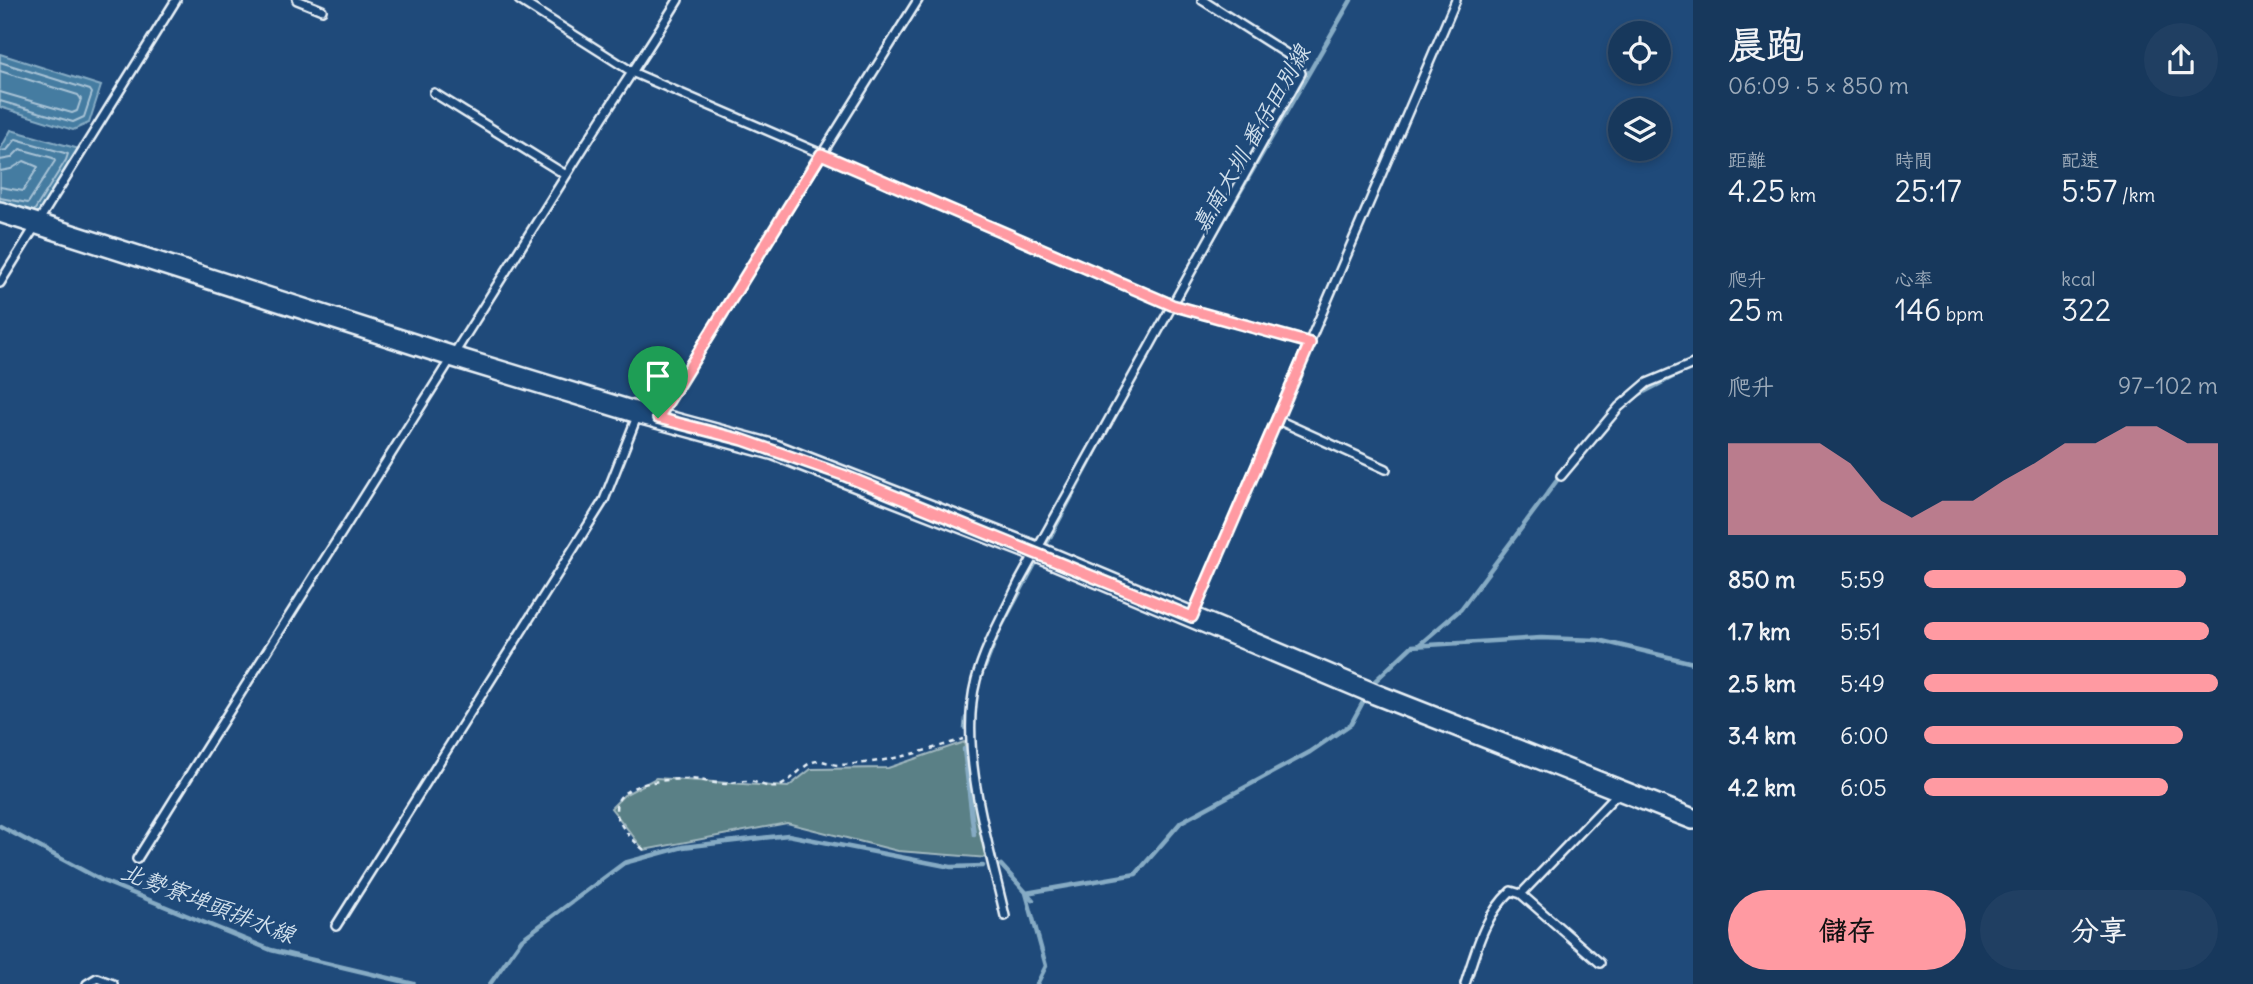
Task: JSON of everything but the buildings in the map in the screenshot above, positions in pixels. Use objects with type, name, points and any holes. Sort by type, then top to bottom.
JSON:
[{"type":"street","points":[[0,212],[454,357],[638,413],[775,450],[1037,552],[1375,694],[1693,819]]},
{"type":"lane","points":[[0,283],[176,0]]},
{"type":"lane","points":[[297,0],[321,10]]},
{"type":"lane","points":[[519,0],[634,73],[1172,305],[1310,343]]},
{"type":"lane","points":[[137,859],[678,0]]},
{"type":"lane","points":[[658,418],[918,0]]},
{"type":"lane","points":[[1005,916],[996,871],[983,828],[970,737],[970,715],[976,679],[990,641],[1019,582],[1301,73],[1290,57],[1202,0]]},
{"type":"lane","points":[[1192,617],[1456,0]]},
{"type":"lane","points":[[434,93],[566,175]]},
{"type":"lane","points":[[1561,476],[1619,407],[1647,383],[1693,364]]},
{"type":"lane","points":[[336,926],[604,500],[638,413]]},
{"type":"lane","points":[[1278,420],[1386,469]]},
{"type":"lane","points":[[1521,894],[1620,791]]},
{"type":"lane","points":[[1465,984],[1483,929],[1499,902],[1511,891],[1521,894],[1600,963]]},
{"type":"lane","points":[[87,984],[97,978],[113,984]]},
{"type":"path","points":[[644,850],[622,825],[615,807],[624,790],[667,779],[693,779],[724,784],[748,780],[775,788],[793,779],[807,765],[818,761],[836,765],[884,761],[970,737]]},
{"type":"green space","points":[[964,742],[988,858],[898,851],[787,823],[644,850],[611,808],[624,795],[656,778],[788,787],[811,769],[888,768]]},
{"type":"water","points":[[0,54],[101,86],[89,123],[73,130],[0,107]]},
{"type":"water","points":[[11,130],[79,149],[35,222],[0,213],[0,150]]},
{"type":"waterway","name":"嘉南大圳 番仔田別線","points":[[1213,239],[1351,0]]},
{"type":"waterway","points":[[1640,394],[1686,370]]},
{"type":"waterway","name":"嘉南大圳 番仔田別線","points":[[1047,543],[1104,436]]},
{"type":"waterway","points":[[1419,645],[1461,609],[1561,475]]},
{"type":"waterway","name":"嘉南大圳 番仔田別線","points":[[985,667],[999,631],[1035,564]]},
{"type":"waterway","points":[[1375,681],[1412,646],[1541,638],[1598,640],[1693,663]]},
{"type":"waterway","points":[[1026,893],[1136,874],[1181,822],[1310,752],[1351,724],[1363,702]]},
{"type":"waterway","name":"嘉南大圳 番仔田別線","points":[[965,728],[966,718]]},
{"type":"waterway","name":"嘉南大圳 番仔田別線","points":[[964,749],[974,835]]},
{"type":"waterway","name":"北勢寮埤頭排水線","points":[[0,826],[103,881],[271,950],[414,984]]},
{"type":"waterway","name":"北勢寮埤頭排水線","points":[[490,984],[522,939],[624,863],[683,847],[788,835],[951,867],[983,866]]},
{"type":"waterway","name":"北勢寮埤頭排水線","points":[[1001,865],[1033,900]]},
{"type":"waterway","name":"北勢寮埤頭排水線","points":[[1026,893],[1046,966],[1037,984]]},
{"type":"route","points":[[821,154],[1172,305],[1310,343],[1192,617],[843,475],[743,440],[658,418],[821,154]]}]
